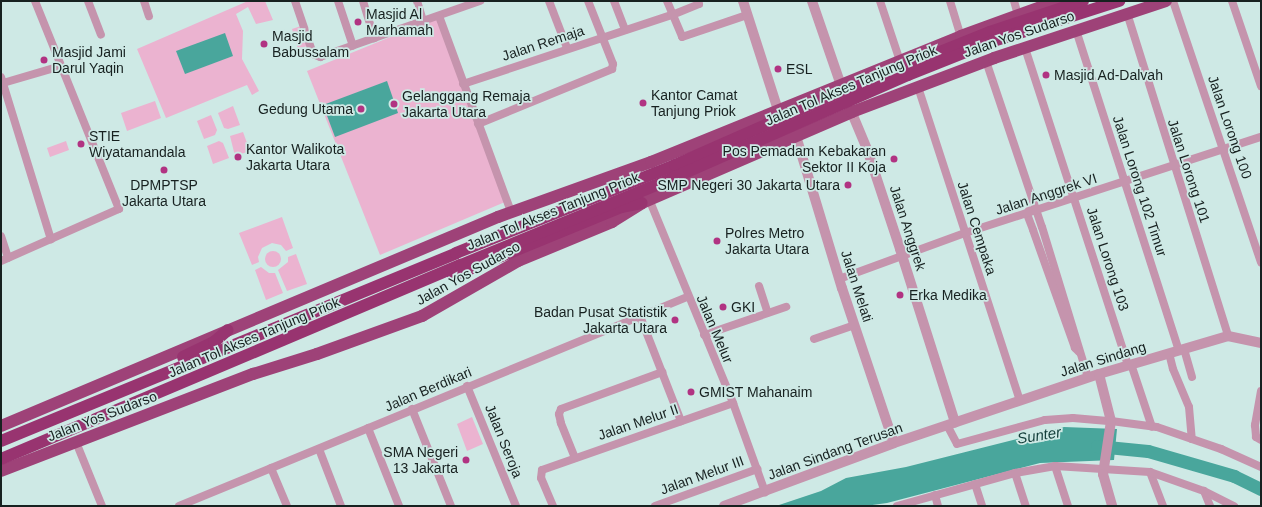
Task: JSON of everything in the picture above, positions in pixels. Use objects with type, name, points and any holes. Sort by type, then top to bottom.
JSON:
[{"type":"highway","name":"Jalan Yos Sudarso","points":[[1,426],[511,212],[594,184],[961,36],[1057,1]]},
{"type":"highway","name":"Jalan Tol Akses Tanjung Priok","points":[[1,441],[456,253],[670,167],[843,91],[968,41],[1083,1]]},
{"type":"highway","points":[[1030,46],[1058,19],[1106,1]]},
{"type":"highway","name":"Jalan Tol Akses Tanjung Priok","points":[[1,459],[417,285],[462,268],[908,75],[993,41],[1119,1]]},
{"type":"highway","name":"Jalan Yos Sudarso","points":[[1,471],[253,374],[317,354],[422,316],[518,261],[612,222],[645,201],[852,112],[986,61],[1151,4],[1166,1]]},
{"type":"highway","points":[[880,69],[875,79],[877,89],[883,96],[891,98]]},
{"type":"highway","points":[[710,138],[706,148],[709,158],[721,168]]},
{"type":"highway","points":[[682,149],[690,153],[696,160],[698,169],[692,181]]},
{"type":"highway","points":[[462,268],[553,235],[621,207],[645,201]]},
{"type":"highway","points":[[1,434],[193,353],[214,342],[228,330]]},
{"type":"street","points":[[1,236],[5,259],[119,209],[35,1]]},
{"type":"street","points":[[88,1],[101,35]]},
{"type":"street","points":[[144,1],[149,16]]},
{"type":"street","points":[[295,1],[314,56],[320,57],[439,16],[467,3],[480,1]]},
{"type":"street","points":[[338,1],[353,46]]},
{"type":"street","points":[[363,1],[374,38]]},
{"type":"street","points":[[417,1],[423,21]]},
{"type":"street","points":[[549,1],[567,48]]},
{"type":"street","points":[[478,124],[612,69],[613,64],[588,1]]},
{"type":"street","points":[[614,1],[625,30]]},
{"type":"street","points":[[667,1],[682,37],[747,15]]},
{"type":"street","points":[[743,1],[778,110]]},
{"type":"street","name":"Jalan Anggrek","points":[[812,1],[840,85],[852,112],[902,255],[951,424]]},
{"type":"street","points":[[880,1],[900,61]]},
{"type":"street","points":[[950,1],[961,36]]},
{"type":"street","points":[[1014,1],[1018,15]]},
{"type":"street","name":"Jalan Lorong 100","points":[[1173,1],[1225,149],[1261,263]]},
{"type":"street","points":[[1232,1],[1261,86]]},
{"type":"street","name":"Jalan Remaja","points":[[463,84],[567,48],[672,15],[699,2]]},
{"type":"street","name":"Jalan Lorong 101","points":[[1127,13],[1173,166],[1228,336]]},
{"type":"street","points":[[439,16],[511,212]]},
{"type":"street","name":"Jalan Lorong 102 Timur","points":[[1076,30],[1178,351]]},
{"type":"street","name":"Jalan Lorong 103","points":[[1030,46],[1075,198],[1152,427]]},
{"type":"street","points":[[986,61],[1035,207],[1088,377]]},
{"type":"street","points":[[51,240],[2,80],[61,66]]},
{"type":"street","name":"Jalan Cempaka","points":[[918,87],[1020,401]]},
{"type":"street","name":"Jalan Melati","points":[[796,136],[839,279],[894,443]]},
{"type":"street","name":"Jalan Anggrek VI","points":[[1035,207],[1075,198],[1124,183],[1261,137]]},
{"type":"street","name":"Jalan Melur","points":[[645,201],[733,403],[765,492]]},
{"type":"street","points":[[1035,207],[1027,214],[1074,348],[1079,352]]},
{"type":"street","name":"Jalan Anggrek VI","points":[[839,279],[902,255],[1027,214]]},
{"type":"street","points":[[758,286],[768,313]]},
{"type":"street","name":"Jalan Berdikari","points":[[181,506],[467,386],[687,297]]},
{"type":"street","points":[[704,335],[786,307]]},
{"type":"street","points":[[640,316],[681,421]]},
{"type":"street","points":[[814,339],[855,325]]},
{"type":"street","name":"Jalan Sindang","points":[[951,424],[1088,377],[1228,336],[1261,343]]},
{"type":"street","points":[[1178,351],[1192,377]]},
{"type":"street","points":[[1178,351],[1173,369],[1189,407],[1192,439]]},
{"type":"street","points":[[575,458],[561,423],[559,414],[561,409],[662,372]]},
{"type":"street","points":[[1099,374],[1110,424],[1103,466],[1103,480],[1112,506]]},
{"type":"street","name":"Jalan Seroja","points":[[467,386],[516,506]]},
{"type":"street","points":[[1261,391],[1255,425],[1256,438],[1261,440]]},
{"type":"street","name":"Jalan Melur II","points":[[553,506],[541,472],[575,458],[733,403]]},
{"type":"street","points":[[412,409],[451,506]]},
{"type":"street","points":[[951,424],[957,444],[1044,420],[1073,418],[1110,424],[1152,427],[1192,439],[1261,467]]},
{"type":"street","name":"Jalan Sindang Terusan","points":[[724,506],[894,443],[951,424]]},
{"type":"street","points":[[368,428],[399,506]]},
{"type":"street","points":[[76,442],[102,506]]},
{"type":"street","points":[[319,448],[341,506]]},
{"type":"street","points":[[1055,466],[1068,506]]},
{"type":"street","points":[[897,506],[1015,473],[1055,466],[1103,466],[1150,472],[1204,491],[1234,506]]},
{"type":"street","points":[[271,468],[287,506]]},
{"type":"street","name":"Jalan Melur III","points":[[655,506],[757,469]]},
{"type":"street","points":[[1150,472],[1163,506]]},
{"type":"street","points":[[1015,473],[1026,506]]},
{"type":"street","points":[[975,484],[982,506]]},
{"type":"street","points":[[1200,506],[1209,504],[1204,491]]},
{"type":"street","points":[[935,495],[938,506]]},
{"type":"shaded area","points":[[248,1],[265,1],[273,20],[256,24],[248,7],[236,14],[243,31],[242,59],[259,91],[252,95],[247,85],[166,118],[137,49]]},
{"type":"shaded area","name":"Gelanggang Remaja Jakarta Utara","points":[[437,18],[505,202],[380,255],[307,71]]},
{"type":"shaded area","points":[[301,26],[307,46],[298,49],[292,29]]},
{"type":"shaded area","points":[[155,101],[161,118],[127,131],[121,113]]},
{"type":"shaded area","points":[[233,106],[240,125],[228,129],[224,128],[218,113]]},
{"type":"shaded area","points":[[211,115],[217,130],[215,135],[204,139],[197,121]]},
{"type":"shaded area","points":[[243,132],[250,151],[235,156],[230,136]]},
{"type":"shaded area","points":[[66,141],[69,150],[50,157],[47,148]]},
{"type":"shaded area","points":[[219,141],[223,143],[229,158],[213,164],[207,146]]},
{"type":"shaded area","points":[[282,217],[293,248],[286,251],[281,245],[272,243],[262,248],[258,257],[259,262],[252,265],[239,233]]},
{"type":"shaded area","points":[[273,251],[280,256],[281,259],[276,266],[273,267],[266,262],[265,259],[270,252]]},
{"type":"shaded area","points":[[296,254],[307,284],[287,291],[278,270],[288,262],[288,257]]},
{"type":"shaded area","points":[[261,267],[269,273],[275,273],[283,293],[266,300],[255,270]]},
{"type":"shaded area","points":[[472,417],[483,444],[467,451],[457,424]]},
{"type":"water","points":[[225,33],[233,56],[185,74],[176,51]]},
{"type":"water","name":"Gedung Utama","points":[[387,81],[398,113],[335,137],[323,105]]},
{"type":"water","points":[[1064,427],[1117,429],[1114,460],[1040,463],[887,503],[865,506],[776,506],[821,491],[846,478],[906,467]]},
{"type":"waterway","name":"Sunter","points":[[1097,446],[1148,451],[1234,476],[1261,489]]},
{"type":"place","name":"Masjid Al Marhamah","points":[[358,22]]},
{"type":"place","name":"Masjid Babussalam","points":[[264,44]]},
{"type":"place","name":"Masjid Jami Darul Yaqin","points":[[44,60]]},
{"type":"place","name":"ESL","points":[[778,69]]},
{"type":"place","name":"Masjid Ad-Dalvah","points":[[1046,75]]},
{"type":"place","name":"Kantor Camat Tanjung Priok","points":[[643,103]]},
{"type":"place","name":"Gelanggang Remaja Jakarta Utara","points":[[394,104]]},
{"type":"place","name":"Gedung Utama","points":[[361,109]]},
{"type":"place","name":"STIE Wiyatamandala","points":[[81,144]]},
{"type":"place","name":"Kantor Walikota Jakarta Utara","points":[[238,157]]},
{"type":"place","name":"Pos Pemadam Kebakaran Sektor II Koja","points":[[894,159]]},
{"type":"place","name":"DPMPTSP Jakarta Utara","points":[[164,170]]},
{"type":"place","name":"SMP Negeri 30 Jakarta Utara","points":[[848,185]]},
{"type":"place","name":"Polres Metro Jakarta Utara","points":[[717,241]]},
{"type":"place","name":"Erka Medika","points":[[900,295]]},
{"type":"place","name":"GKI","points":[[723,307]]},
{"type":"place","name":"Badan Pusat Statistik Jakarta Utara","points":[[675,320]]},
{"type":"place","name":"GMIST Mahanaim","points":[[691,392]]},
{"type":"place","name":"SMA Negeri 13 Jakarta","points":[[466,460]]}]
